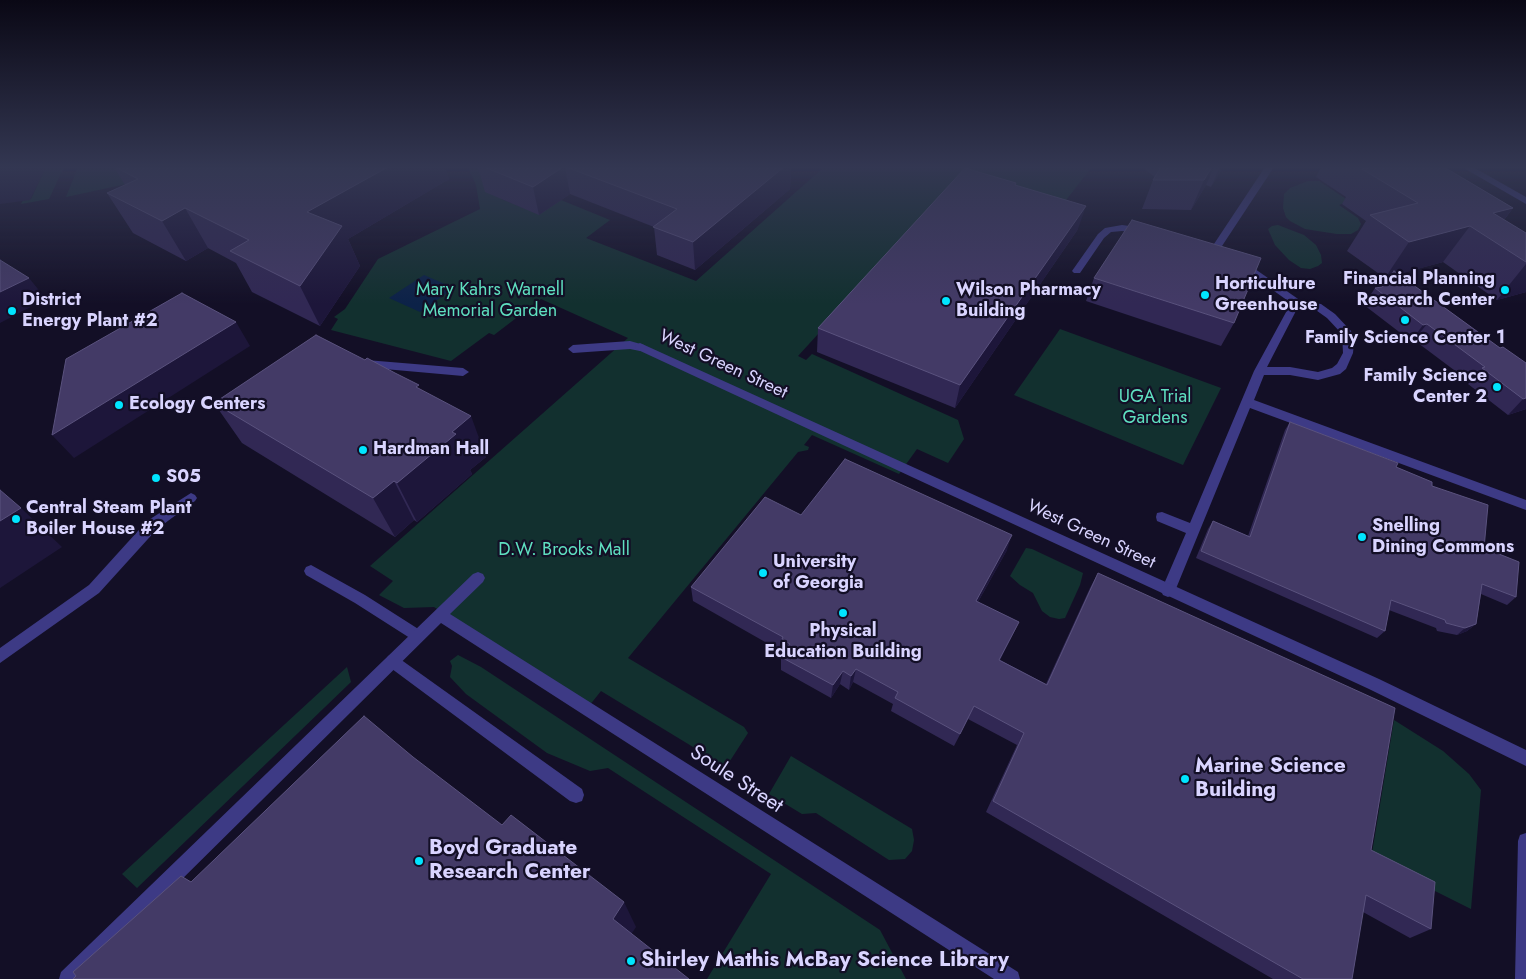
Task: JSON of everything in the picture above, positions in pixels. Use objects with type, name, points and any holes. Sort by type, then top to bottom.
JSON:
[{"type":"street","points":[[1238,213],[1214,246],[1298,303],[1312,305],[1324,310],[1346,333],[1349,346],[1342,366],[1328,374],[1318,376],[1290,370],[1260,371]]},
{"type":"street","points":[[1077,271],[1101,236],[1108,230],[1122,228],[1156,233]]},
{"type":"street","points":[[1168,591],[1260,371],[1294,305],[1298,303]]},
{"type":"street","name":"West Green Street","points":[[574,349],[630,345],[640,347],[1374,684],[1526,758]]},
{"type":"street","points":[[355,363],[463,372]]},
{"type":"street","points":[[1247,402],[1526,505]]},
{"type":"street","points":[[0,656],[94,589],[152,525],[191,498]]},
{"type":"street","points":[[1162,517],[1193,530]]},
{"type":"street","points":[[311,572],[360,599],[418,636]]},
{"type":"street","points":[[68,979],[478,578]]},
{"type":"street","name":"Soule Street","points":[[440,615],[1010,979]]},
{"type":"street","points":[[391,663],[576,795]]},
{"type":"street","points":[[1524,979],[1526,841]]},
{"type":"green space","name":"D.W. Brooks Mall","points":[[472,213],[592,213],[610,220],[586,238],[696,281],[773,213],[929,213],[798,356],[806,360],[812,354],[958,420],[964,439],[948,463],[917,449],[899,474],[812,435],[804,445],[809,447],[808,450],[798,452],[628,658],[744,727],[748,733],[726,767],[601,691],[589,706],[434,607],[404,608],[379,595],[393,581],[370,566],[628,338],[541,299],[494,335],[489,333],[451,361],[331,330],[338,319],[334,317],[345,309],[378,259]]},
{"type":"green space","points":[[1285,213],[1350,213],[1358,218],[1361,224],[1358,230],[1351,234],[1337,234],[1305,229],[1286,217]]},
{"type":"green space","points":[[1278,225],[1304,235],[1316,245],[1321,255],[1322,263],[1310,269],[1301,268],[1289,260],[1275,245],[1268,229]]},
{"type":"green space","name":"UGA Trial Gardens","points":[[1060,329],[1221,388],[1183,465],[1014,395]]},
{"type":"green space","points":[[1026,548],[1083,573],[1080,585],[1065,618],[1050,617],[1042,611],[1033,593],[1010,576]]},
{"type":"green space","points":[[458,655],[481,667],[880,930],[906,979],[707,979],[771,874],[608,768],[590,771],[547,753],[466,694],[450,677],[452,666],[450,661]]},
{"type":"green space","points":[[347,667],[351,682],[137,888],[122,874]]},
{"type":"green space","points":[[1394,720],[1443,751],[1469,774],[1481,790],[1471,909],[1371,859]]},
{"type":"green space","points":[[791,756],[912,829],[914,840],[912,851],[905,859],[889,860],[816,813],[802,814],[769,794]]},
{"type":"water","points":[[424,275],[454,288],[420,312],[389,298]]},
{"type":"building","points":[[146,213],[177,213],[162,221]]},
{"type":"building","points":[[194,213],[309,213],[342,226],[300,286],[230,251],[249,240]]},
{"type":"building","points":[[672,213],[729,213],[693,242],[653,227]]},
{"type":"building","name":"Wilson Pharmacy Building","points":[[924,213],[1081,213],[960,385],[818,328]]},
{"type":"building","points":[[1379,213],[1494,213],[1526,233],[1526,262],[1470,226],[1409,242],[1370,215]]},
{"type":"building","points":[[1132,220],[1261,258],[1234,323],[1094,278]]},
{"type":"building","points":[[0,260],[29,278],[0,292]]},
{"type":"building","points":[[1394,271],[1500,348],[1503,347],[1526,363],[1526,398],[1523,399],[1482,368],[1485,367],[1427,324],[1423,325],[1375,288],[1382,287]]},
{"type":"building","points":[[182,293],[236,322],[52,435],[66,359]]},
{"type":"building","points":[[316,335],[365,360],[367,358],[419,385],[416,387],[471,416],[452,432],[456,434],[397,483],[394,481],[373,498],[214,403]]},
{"type":"building","name":"Snelling Dining Commons","points":[[1290,422],[1398,463],[1396,467],[1432,482],[1432,486],[1488,505],[1484,548],[1519,562],[1516,597],[1482,584],[1476,624],[1465,628],[1446,623],[1445,620],[1391,600],[1385,631],[1201,551],[1213,521],[1250,537]]},
{"type":"building","points":[[845,459],[1012,535],[976,601],[1019,622],[999,660],[1047,685],[1098,573],[1395,708],[1371,850],[1435,882],[1431,929],[1366,895],[1352,979],[1303,979],[993,801],[1024,733],[974,706],[960,734],[895,698],[898,692],[856,669],[851,676],[843,671],[833,685],[781,657],[790,644],[782,639],[783,637],[691,587],[765,497],[801,515]]},
{"type":"building","points":[[0,490],[21,508],[0,521]]},
{"type":"building","name":"Boyd Graduate Research Center","points":[[364,716],[413,757],[502,825],[511,815],[624,902],[613,919],[689,979],[73,979],[76,976],[73,972],[181,876],[191,882]]},
{"type":"place","name":"Financial Planning Research Center","points":[[1505,290]]},
{"type":"place","name":"Horticulture Greenhouse","points":[[1205,295]]},
{"type":"place","name":"Wilson Pharmacy Building","points":[[946,301]]},
{"type":"place","name":"District Energy Plant #2","points":[[12,311]]},
{"type":"place","name":"Family Science Center 1","points":[[1405,320]]},
{"type":"place","name":"Family Science Center 2","points":[[1497,387]]},
{"type":"place","name":"Ecology Centers","points":[[119,405]]},
{"type":"place","name":"Hardman Hall","points":[[363,450]]},
{"type":"place","name":"S05","points":[[156,478]]},
{"type":"place","name":"Central Steam Plant Boiler House #2","points":[[16,519]]},
{"type":"place","name":"Snelling Dining Commons","points":[[1362,537]]},
{"type":"place","name":"University of Georgia","points":[[763,573]]},
{"type":"place","name":"Physical Education Building","points":[[843,613]]},
{"type":"place","name":"Marine Science Building","points":[[1185,779]]},
{"type":"place","name":"Boyd Graduate Research Center","points":[[419,861]]},
{"type":"place","name":"Shirley Mathis McBay Science Library","points":[[631,961]]},
{"type":"park label","name":"Mary Kahrs Warnell Memorial Garden","points":[[490,301]]}]
